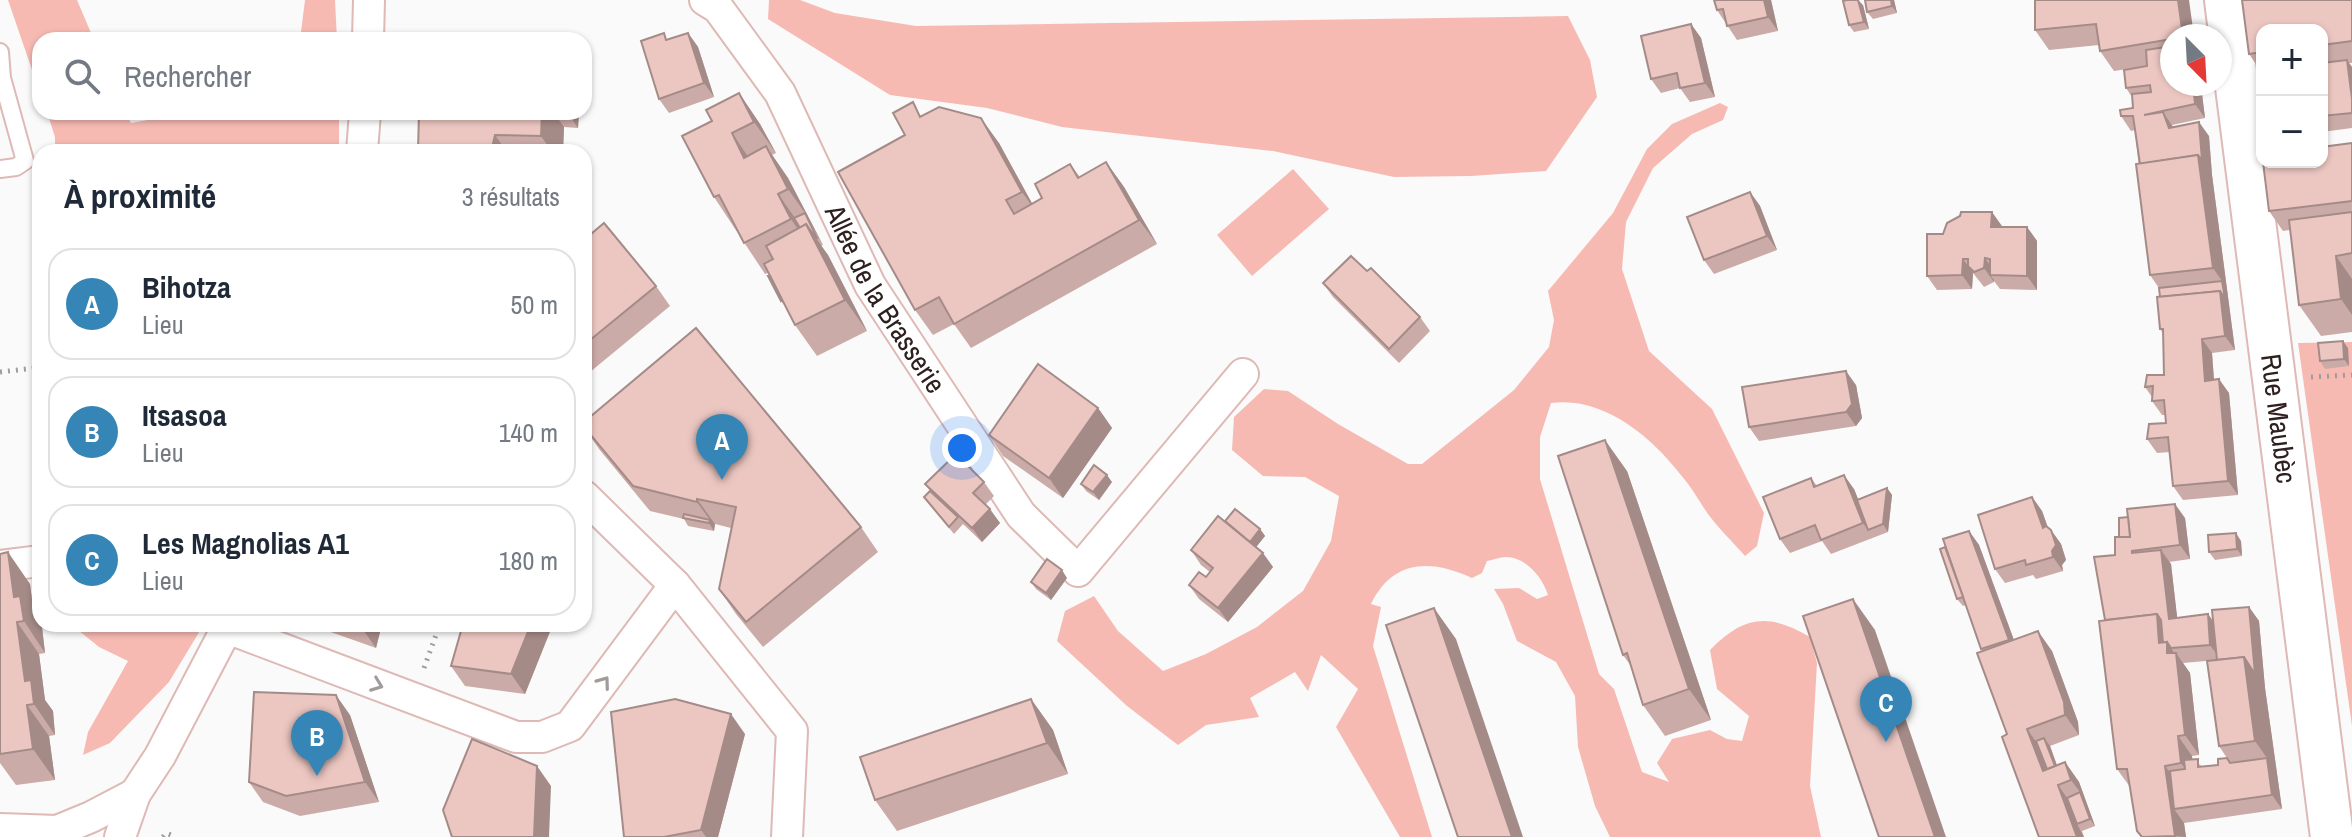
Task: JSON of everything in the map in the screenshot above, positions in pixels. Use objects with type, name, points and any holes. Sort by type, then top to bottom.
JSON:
[{"type":"main road","name":"Rue Maubèc","points":[[2226,0],[2332,837]]},
{"type":"street","points":[[368,32],[369,0]]},
{"type":"street","name":"Allée de la Brasserie","points":[[705,0],[718,8],[780,93],[870,285],[1021,515],[1078,571],[1243,374]]},
{"type":"street","points":[[363,144],[364,120]]},
{"type":"street","points":[[592,504],[675,585],[792,731],[787,837]]},
{"type":"street","points":[[0,566],[32,562]]},
{"type":"street","points":[[243,632],[516,737],[542,737],[570,726],[675,585]]},
{"type":"street","points":[[120,837],[135,794],[174,730],[225,632]]},
{"type":"street","points":[[0,829],[57,831],[135,794]]},
{"type":"street","points":[[0,829],[8,837]]},
{"type":"lane","points":[[0,52],[2,78],[25,161],[16,167],[0,169]]},
{"type":"path","points":[[0,372],[32,368]]},
{"type":"path","points":[[2298,378],[2352,375]]},
{"type":"path","points":[[412,699],[437,632]]},
{"type":"path","points":[[163,837],[166,833],[176,837]]},
{"type":"shaded area","points":[[8,0],[77,0],[91,32],[32,32],[32,70]]},
{"type":"shaded area","points":[[305,0],[335,0],[337,32],[301,32]]},
{"type":"shaded area","points":[[769,0],[800,0],[835,13],[916,26],[1568,16],[1590,60],[1597,97],[1546,171],[1394,177],[1273,151],[1062,127],[987,108],[890,95],[768,19]]},
{"type":"shaded area","points":[[1720,103],[1728,107],[1723,120],[1692,134],[1653,168],[1626,222],[1622,269],[1649,351],[1712,409],[1764,513],[1757,546],[1745,556],[1712,520],[1684,479],[1654,445],[1623,421],[1588,406],[1570,402],[1551,403],[1540,437],[1540,479],[1599,674],[1614,689],[1642,772],[1669,782],[1657,763],[1672,739],[1710,730],[1727,739],[1742,741],[1749,716],[1717,689],[1710,650],[1722,638],[1757,621],[1782,624],[1810,637],[1817,663],[1810,786],[1821,837],[1610,837],[1595,806],[1578,747],[1575,696],[1556,662],[1517,641],[1494,589],[1519,588],[1537,599],[1548,595],[1533,570],[1513,558],[1487,561],[1482,573],[1472,578],[1442,568],[1414,567],[1390,578],[1371,604],[1381,607],[1373,646],[1432,837],[1400,837],[1336,727],[1358,689],[1321,655],[1308,691],[1295,672],[1250,698],[1259,717],[1206,725],[1178,745],[1127,706],[1057,641],[1065,611],[1094,596],[1118,631],[1163,671],[1206,654],[1257,627],[1303,591],[1331,541],[1339,496],[1305,477],[1263,476],[1232,450],[1234,417],[1264,389],[1288,391],[1408,464],[1422,464],[1514,390],[1549,347],[1554,320],[1548,291],[1613,213],[1647,149],[1672,124]]},
{"type":"shaded area","points":[[50,120],[129,120],[131,123],[148,120],[339,120],[339,144],[55,144]]},
{"type":"shaded area","points":[[1293,169],[1329,209],[1252,276],[1217,235]]},
{"type":"shaded area","points":[[2352,342],[2352,726],[2298,343]]},
{"type":"shaded area","points":[[80,632],[199,632],[169,682],[110,743],[83,755],[88,732],[128,661],[99,647]]},
{"type":"building","points":[[1714,0],[1764,0],[1768,17],[1727,26],[1723,9],[1717,10]]},
{"type":"building","points":[[1858,0],[1864,22],[1849,25],[1843,1]]},
{"type":"building","points":[[1865,0],[1891,0],[1892,6],[1867,12]]},
{"type":"building","points":[[2035,0],[2178,0],[2181,24],[2160,24],[2160,41],[2100,51],[2096,24],[2035,30]]},
{"type":"building","points":[[2242,0],[2352,0],[2352,41],[2328,44],[2328,24],[2256,24],[2256,53],[2249,54]]},
{"type":"building","points":[[1691,24],[1705,83],[1680,88],[1677,73],[1651,79],[1641,36]]},
{"type":"building","points":[[664,33],[666,40],[688,33],[704,83],[659,99],[641,41]]},
{"type":"building","points":[[2160,48],[2160,96],[2194,96],[2195,104],[2144,115],[2163,112],[2169,128],[2199,122],[2202,160],[2198,155],[2140,164],[2133,116],[2121,116],[2120,110],[2133,108],[2132,94],[2151,92],[2150,85],[2126,88],[2124,70],[2147,66],[2146,50]]},
{"type":"building","points":[[2347,60],[2352,113],[2328,115],[2328,62]]},
{"type":"building","points":[[739,93],[754,122],[732,133],[744,158],[766,146],[788,189],[778,194],[791,219],[744,243],[719,195],[714,197],[682,136],[712,121],[706,110]]},
{"type":"building","points":[[913,102],[920,117],[939,107],[981,118],[1022,192],[1006,200],[1014,214],[1042,198],[1035,184],[1070,164],[1078,178],[1106,162],[1139,220],[954,324],[939,297],[915,310],[838,172],[905,135],[893,113]]},
{"type":"building","points":[[419,120],[542,120],[541,136],[495,135],[493,144],[418,144]]},
{"type":"building","points":[[2352,143],[2352,201],[2269,211],[2264,168],[2328,168],[2328,146]]},
{"type":"building","points":[[2198,155],[2213,268],[2150,275],[2136,164]]},
{"type":"building","points":[[1750,192],[1767,236],[1704,260],[1687,217]]},
{"type":"building","points":[[1961,212],[1992,212],[1991,227],[2027,227],[2027,276],[1990,275],[1990,259],[1985,258],[1984,268],[1974,272],[1968,266],[1968,259],[1963,259],[1962,275],[1927,276],[1927,234],[1943,234],[1947,223],[1960,216]]},
{"type":"building","points":[[2352,212],[2352,253],[2336,256],[2341,299],[2299,305],[2289,220]]},
{"type":"building","points":[[805,213],[817,238],[806,224],[800,228],[794,218]]},
{"type":"building","points":[[604,223],[656,286],[592,338],[592,233]]},
{"type":"building","points":[[806,224],[845,300],[795,325],[764,264],[773,259],[766,246]]},
{"type":"building","points":[[1351,256],[1367,271],[1371,268],[1420,317],[1389,349],[1323,283]]},
{"type":"building","points":[[768,276],[770,276],[781,301]]},
{"type":"building","points":[[2222,281],[2225,298],[2220,291],[2160,297],[2159,288]]},
{"type":"building","points":[[2220,291],[2225,336],[2202,339],[2205,381],[2219,379],[2228,481],[2173,486],[2168,437],[2147,439],[2149,424],[2166,423],[2164,400],[2152,401],[2153,386],[2145,387],[2147,375],[2164,375],[2163,329],[2160,329],[2157,297]]},
{"type":"building","points":[[696,328],[861,527],[746,622],[719,589],[736,507],[697,499],[697,502],[633,486],[592,437],[592,415]]},
{"type":"building","points":[[2343,341],[2344,359],[2320,361],[2318,343]]},
{"type":"building","points":[[1038,364],[1098,408],[1049,478],[989,435]]},
{"type":"building","points":[[1846,371],[1852,404],[1846,412],[1749,427],[1742,387]]},
{"type":"building","points":[[1605,440],[1689,689],[1643,705],[1627,653],[1623,655],[1558,456]]},
{"type":"building","points":[[956,454],[984,482],[973,493],[990,509],[972,528],[925,484]]},
{"type":"building","points":[[1094,465],[1107,475],[1093,492],[1081,484]]},
{"type":"building","points":[[1844,475],[1863,523],[1821,540],[1815,525],[1780,539],[1763,497],[1811,478],[1814,487]]},
{"type":"building","points":[[1887,488],[1883,524],[1868,530],[1857,500]]},
{"type":"building","points":[[930,491],[958,517],[949,527],[924,497]]},
{"type":"building","points":[[2032,497],[2043,528],[2046,526],[2051,530],[2056,545],[2052,551],[2053,557],[2026,565],[2025,560],[1995,569],[1978,515]]},
{"type":"building","points":[[2175,504],[2180,545],[2132,553],[2161,550],[2169,619],[2208,614],[2210,645],[2171,648],[2167,642],[2163,643],[2161,620],[2157,614],[2105,620],[2094,557],[2115,555],[2115,537],[2130,537],[2127,509]]},
{"type":"building","points":[[1235,509],[1260,529],[1250,542],[1225,521]]},
{"type":"building","points":[[684,514],[710,520],[709,523],[683,518]]},
{"type":"building","points":[[1218,516],[1263,553],[1218,608],[1189,585],[1199,572],[1206,577],[1213,568],[1191,550]]},
{"type":"building","points":[[2128,517],[2130,537],[2119,537],[2119,518]]},
{"type":"building","points":[[1969,531],[2009,640],[1981,649],[1943,539]]},
{"type":"building","points":[[2236,533],[2237,549],[2209,552],[2208,535]]},
{"type":"building","points":[[1945,547],[1963,597],[1957,599],[1940,549]]},
{"type":"building","points":[[8,552],[14,597],[20,596],[24,621],[17,622],[25,681],[31,680],[34,704],[27,705],[33,749],[0,754],[0,554]]},
{"type":"building","points":[[1047,559],[1062,570],[1046,593],[1031,582]]},
{"type":"building","points":[[1853,599],[1935,837],[1879,837],[1803,616]]},
{"type":"building","points":[[2249,607],[2255,674],[2244,657],[2217,660],[2212,610]]},
{"type":"building","points":[[1434,608],[1512,837],[1458,837],[1386,625]]},
{"type":"building","points":[[2157,614],[2159,643],[2167,642],[2167,653],[2176,653],[2185,735],[2178,736],[2181,763],[2165,766],[2175,836],[2142,837],[2137,831],[2127,769],[2117,769],[2099,621]]},
{"type":"building","points":[[2038,631],[2064,702],[2065,715],[2027,729],[2043,771],[2065,762],[2071,780],[2058,785],[2077,837],[2039,837],[2002,737],[2007,734],[1977,653]]},
{"type":"building","points":[[461,632],[528,632],[511,674],[451,666]]},
{"type":"building","points":[[2244,657],[2255,741],[2219,746],[2207,661]]},
{"type":"building","points":[[254,692],[336,695],[365,782],[286,796],[249,782]]},
{"type":"building","points":[[675,699],[731,714],[701,830],[664,837],[624,837],[611,712]]},
{"type":"building","points":[[1031,699],[1047,743],[875,800],[860,757]]},
{"type":"building","points":[[2044,738],[2055,766],[2047,769],[2036,741]]},
{"type":"building","points":[[472,739],[537,766],[534,837],[452,837],[443,810]]},
{"type":"building","points":[[2227,758],[2230,763],[2267,758],[2272,795],[2174,809],[2170,771],[2185,769],[2184,760],[2198,759],[2198,767],[2218,765],[2218,759]]},
{"type":"building","points":[[2080,792],[2090,819],[2077,824],[2067,798]]},
{"type":"place","name":"Bihotza","points":[[722,480]]},
{"type":"place","name":"Les Magnolias A1","points":[[1886,742]]},
{"type":"place","name":"Itsasoa","points":[[317,776]]}]
